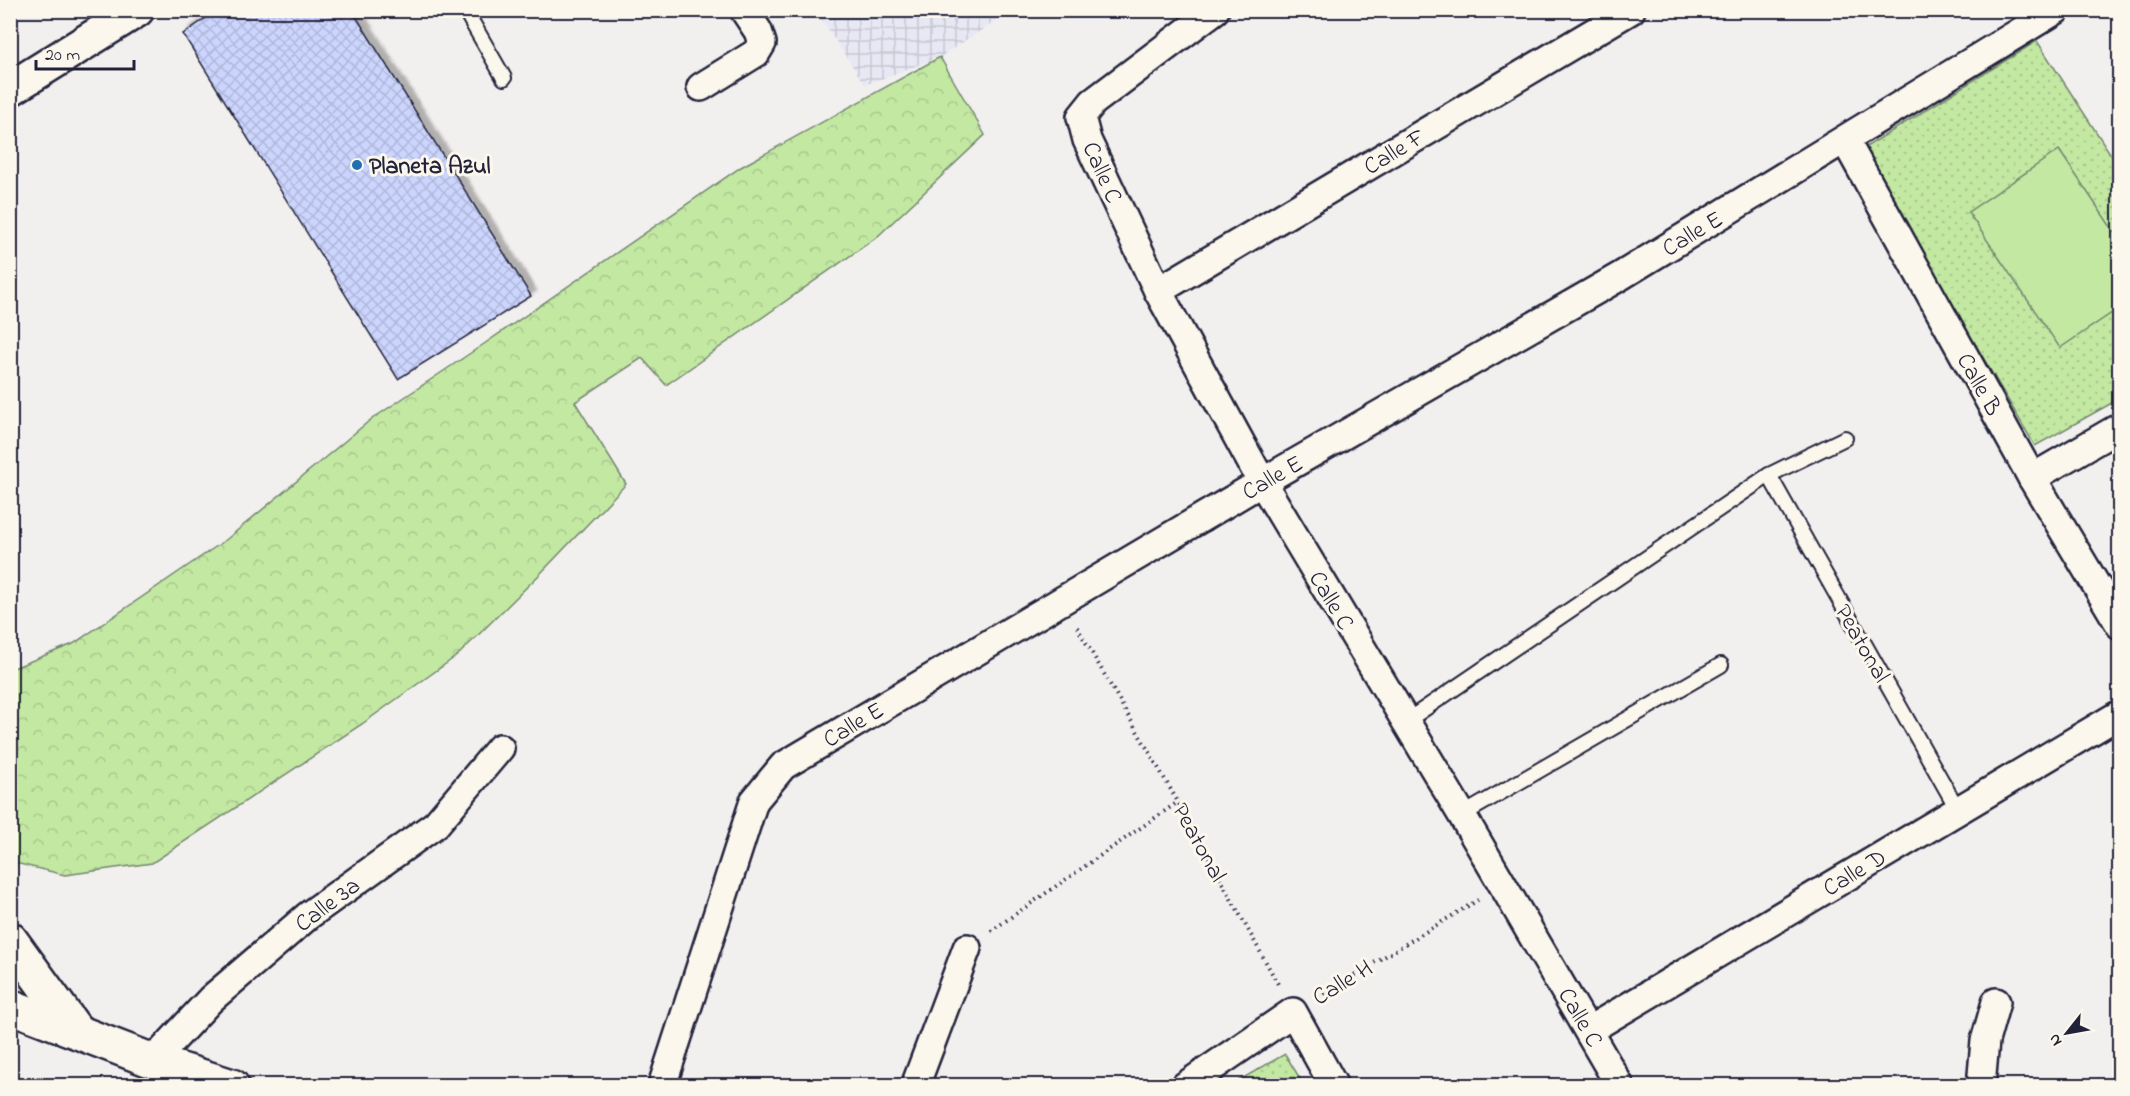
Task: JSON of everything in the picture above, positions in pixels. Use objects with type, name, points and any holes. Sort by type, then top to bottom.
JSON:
[{"type":"main road","points":[[10,89],[137,10]]},
{"type":"main road","points":[[10,939],[76,1030]]},
{"type":"main road","points":[[10,1006],[217,1083]]},
{"type":"street","points":[[701,87],[756,53],[762,43],[758,31],[744,10]]},
{"type":"street","name":"Calle C","points":[[1215,10],[1093,102],[1081,117],[1087,140],[1158,291],[1262,482],[1462,815],[1620,1086]]},
{"type":"street","name":"Calle F","points":[[1158,291],[1631,10]]},
{"type":"street","name":"Calle E","points":[[662,1086],[753,801],[783,766],[1262,482],[1619,277],[2056,10]]},
{"type":"street","name":"Calle B","points":[[1845,140],[2032,478],[2120,625]]},
{"type":"street","points":[[2032,478],[2120,427]]},
{"type":"street","name":"Calle D","points":[[1589,1030],[2120,714]]},
{"type":"street","name":"Calle 3a","points":[[153,1060],[211,999],[309,915],[436,824],[500,748]]},
{"type":"street","points":[[915,1086],[967,948]]},
{"type":"street","points":[[1982,1086],[1985,1041],[1996,1002]]},
{"type":"street","points":[[1293,1012],[1334,1086]]},
{"type":"street","name":"Calle H","points":[[1185,1086],[1293,1012]]},
{"type":"lane","points":[[465,10],[504,78]]},
{"type":"lane","points":[[1405,722],[1769,475],[1845,438]]},
{"type":"lane","name":"Peatonal","points":[[1769,475],[1958,810]]},
{"type":"lane","points":[[1462,815],[1721,665]]},
{"type":"path","name":"Peatonal","points":[[1062,600],[1178,802],[1293,1012]]},
{"type":"path","points":[[967,948],[1178,802]]},
{"type":"path","name":"Calle H","points":[[1293,1012],[1503,885]]},
{"type":"shaded area","points":[[816,11],[1011,11],[940,57],[865,85]]},
{"type":"green space","points":[[2037,41],[2119,167],[2119,399],[2035,446],[1861,150]]},
{"type":"green space","points":[[940,57],[985,135],[877,237],[666,385],[642,358],[575,402],[626,484],[458,655],[362,724],[152,863],[65,875],[11,862],[11,669],[73,644],[227,539],[369,421],[741,167]]},
{"type":"green space","points":[[2059,150],[2119,239],[2119,308],[2060,348],[1968,212]]},
{"type":"green space","points":[[1285,1054],[1304,1085],[1231,1085]]},
{"type":"building","name":"Planeta Azul","points":[[218,10],[352,10],[531,296],[398,379],[183,34]]},
{"type":"place","name":"Planeta Azul","points":[[357,165]]}]
